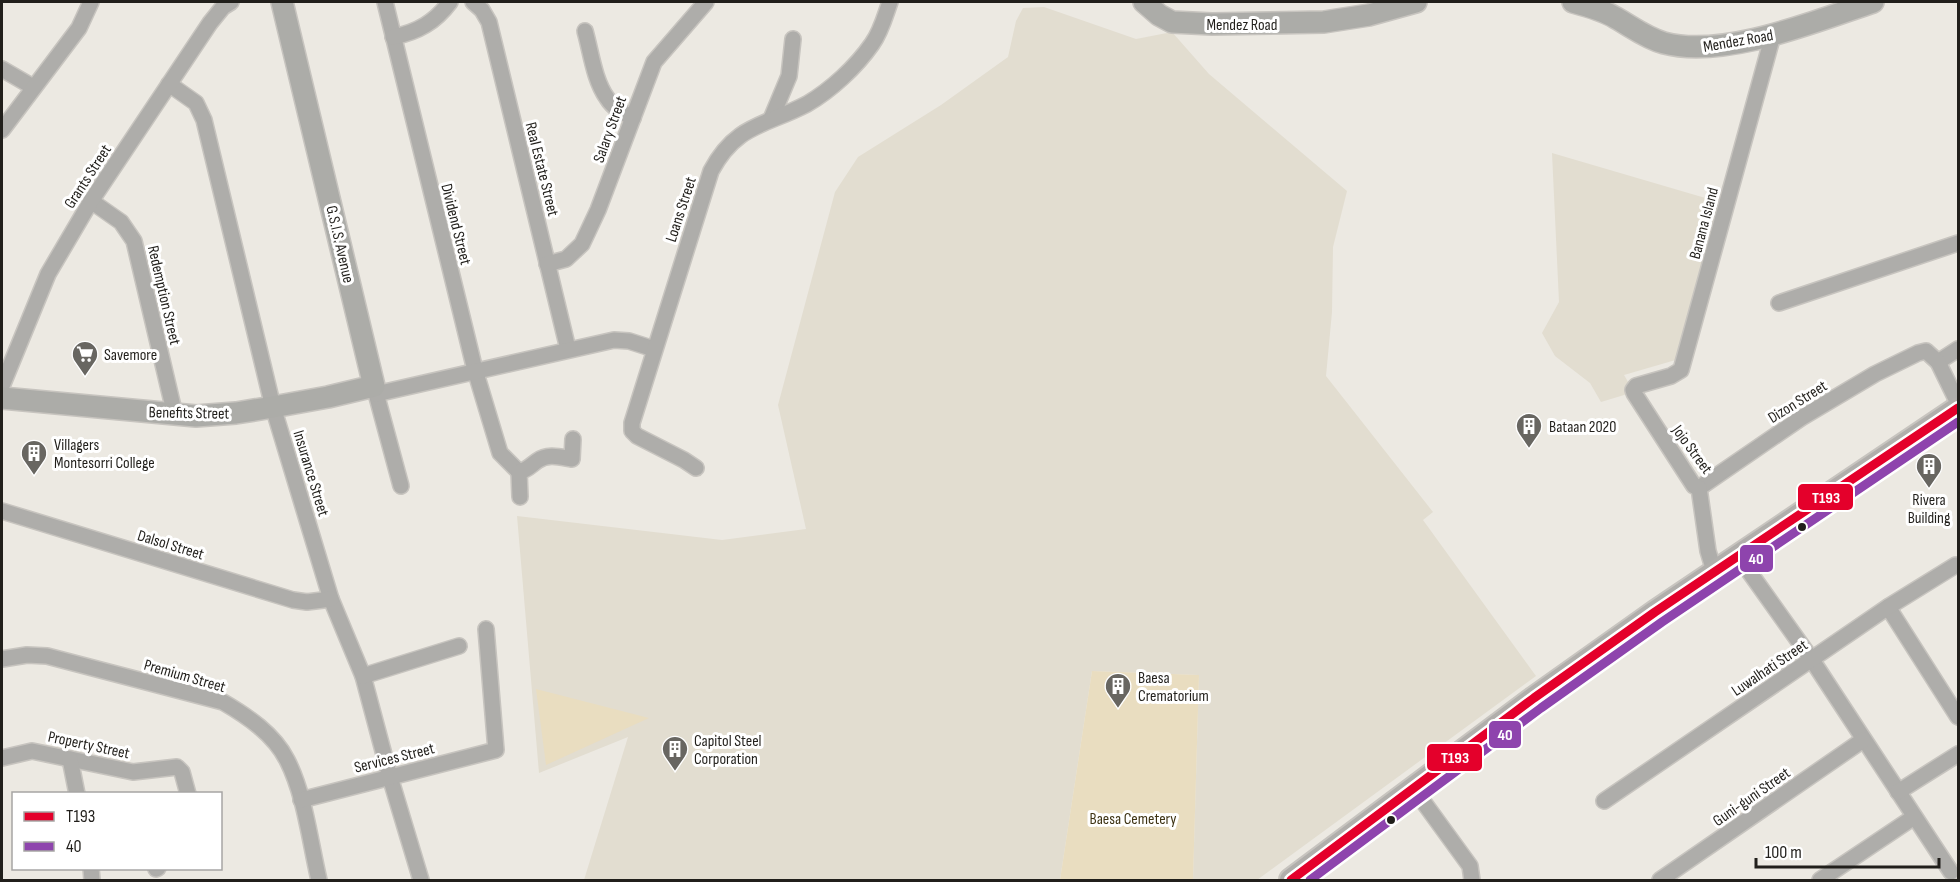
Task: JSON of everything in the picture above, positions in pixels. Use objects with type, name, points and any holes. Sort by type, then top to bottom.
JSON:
[{"type":"main road","points":[[1302,877],[1534,698],[1714,571],[1959,408]]},
{"type":"street","points":[[2,130],[80,28],[91,2]]},
{"type":"street","name":"G.S.I.S. Avenue","points":[[282,2],[375,390],[401,486]]},
{"type":"street","name":"Dividend Street","points":[[385,2],[475,370],[501,453],[519,472]]},
{"type":"street","points":[[393,37],[409,34],[425,26],[450,2]]},
{"type":"street","name":"Real Estate Street","points":[[473,2],[482,10],[489,22],[568,350]]},
{"type":"street","name":"Salary Street","points":[[548,264],[566,259],[582,244],[598,210],[654,62],[706,2]]},
{"type":"street","name":"Loans Street","points":[[696,468],[637,436],[632,431],[632,423],[711,171],[719,155],[732,141],[750,128],[807,103],[829,88],[853,66],[876,38],[890,2]]},
{"type":"street","name":"Mendez Road","points":[[1152,4],[1166,20],[1180,23],[1292,24],[1355,18],[1416,2]]},
{"type":"street","name":"Mendez Road","points":[[1573,2],[1614,17],[1653,39],[1672,45],[1694,47],[1719,46],[1773,35],[1873,2]]},
{"type":"street","name":"Grants Street","points":[[2,386],[48,274],[91,201],[224,4]]},
{"type":"street","points":[[585,31],[600,83],[607,98],[616,108],[633,118]]},
{"type":"street","name":"Banana Island","points":[[1634,390],[1636,386],[1671,376],[1681,370],[1773,35]]},
{"type":"street","points":[[771,119],[789,76],[793,39]]},
{"type":"street","points":[[2,69],[33,87]]},
{"type":"street","name":"Insurance Street","points":[[169,84],[196,103],[204,120],[273,407],[331,599],[363,676],[421,880]]},
{"type":"street","name":"Redemption Street","points":[[91,201],[122,222],[134,241],[175,415]]},
{"type":"street","points":[[1779,303],[1959,243]]},
{"type":"street","name":"Benefits Street","points":[[2,398],[175,415],[218,415],[375,390],[619,339],[654,350]]},
{"type":"street","points":[[1959,349],[1938,362],[1959,403]]},
{"type":"street","name":"Dizon Street","points":[[1699,488],[1802,418],[1875,374],[1918,352],[1926,351],[1938,362]]},
{"type":"street","name":"Jojo Street","points":[[1634,390],[1694,486],[1699,488],[1708,551],[1714,571]]},
{"type":"street","points":[[520,497],[519,472],[551,455],[572,459],[573,439]]},
{"type":"street","name":"Dalsol Street","points":[[2,511],[293,600],[307,602],[331,599]]},
{"type":"street","points":[[1738,556],[1812,660],[1951,873]]},
{"type":"street","name":"Luwalhati Street","points":[[1604,801],[1887,607],[1956,565]]},
{"type":"street","points":[[1887,607],[1959,717]]},
{"type":"street","name":"Services Street","points":[[301,800],[496,750],[486,629]]},
{"type":"street","points":[[363,676],[459,646]]},
{"type":"street","name":"Premium Street","points":[[2,659],[27,655],[47,656],[223,702],[241,712],[258,726],[287,758],[301,800],[319,880]]},
{"type":"street","name":"Guni-guni Street","points":[[1660,880],[1863,740]]},
{"type":"street","name":"Property Street","points":[[2,758],[32,751],[133,772],[177,767],[182,772],[187,792]]},
{"type":"street","points":[[1898,792],[1959,754]]},
{"type":"street","points":[[70,759],[77,792]]},
{"type":"street","points":[[1414,789],[1470,866],[1472,880]]},
{"type":"street","points":[[1820,880],[1914,816]]},
{"type":"shaded area","points":[[1044,7],[1136,39],[1172,32],[1209,74],[1347,191],[1333,247],[1332,312],[1326,376],[1433,512],[1423,520],[1536,676],[1257,880],[1193,880],[1199,675],[1092,671],[1060,880],[584,880],[628,737],[539,773],[517,516],[722,540],[806,529],[778,405],[835,192],[858,157],[941,105],[1008,57],[1016,21],[1023,8]]},
{"type":"shaded area","points":[[1552,153],[1719,202],[1679,359],[1624,375],[1634,392],[1601,402],[1590,383],[1555,356],[1542,333],[1559,302]]},
{"type":"green space","name":"Baesa Cemetery","points":[[1092,671],[1199,675],[1193,880],[1060,880]]},
{"type":"green space","points":[[536,689],[649,718],[546,765]]},
{"type":"transit line","name":"T193","points":[[1291,880],[1534,698],[1655,612],[1958,408]]},
{"type":"transit line","name":"40","points":[[1310,880],[1541,708],[1662,622],[1958,422]]},
{"type":"place","name":"Savemore","points":[[85,377]]},
{"type":"place","name":"Bataan 2020","points":[[1529,449]]},
{"type":"place","name":"Villagers Montesorri College","points":[[34,476]]},
{"type":"place","name":"Rivera Building","points":[[1929,489]]},
{"type":"place","name":"Baesa Crematorium","points":[[1118,709]]},
{"type":"place","name":"Capitol Steel Corporation","points":[[675,772]]}]
